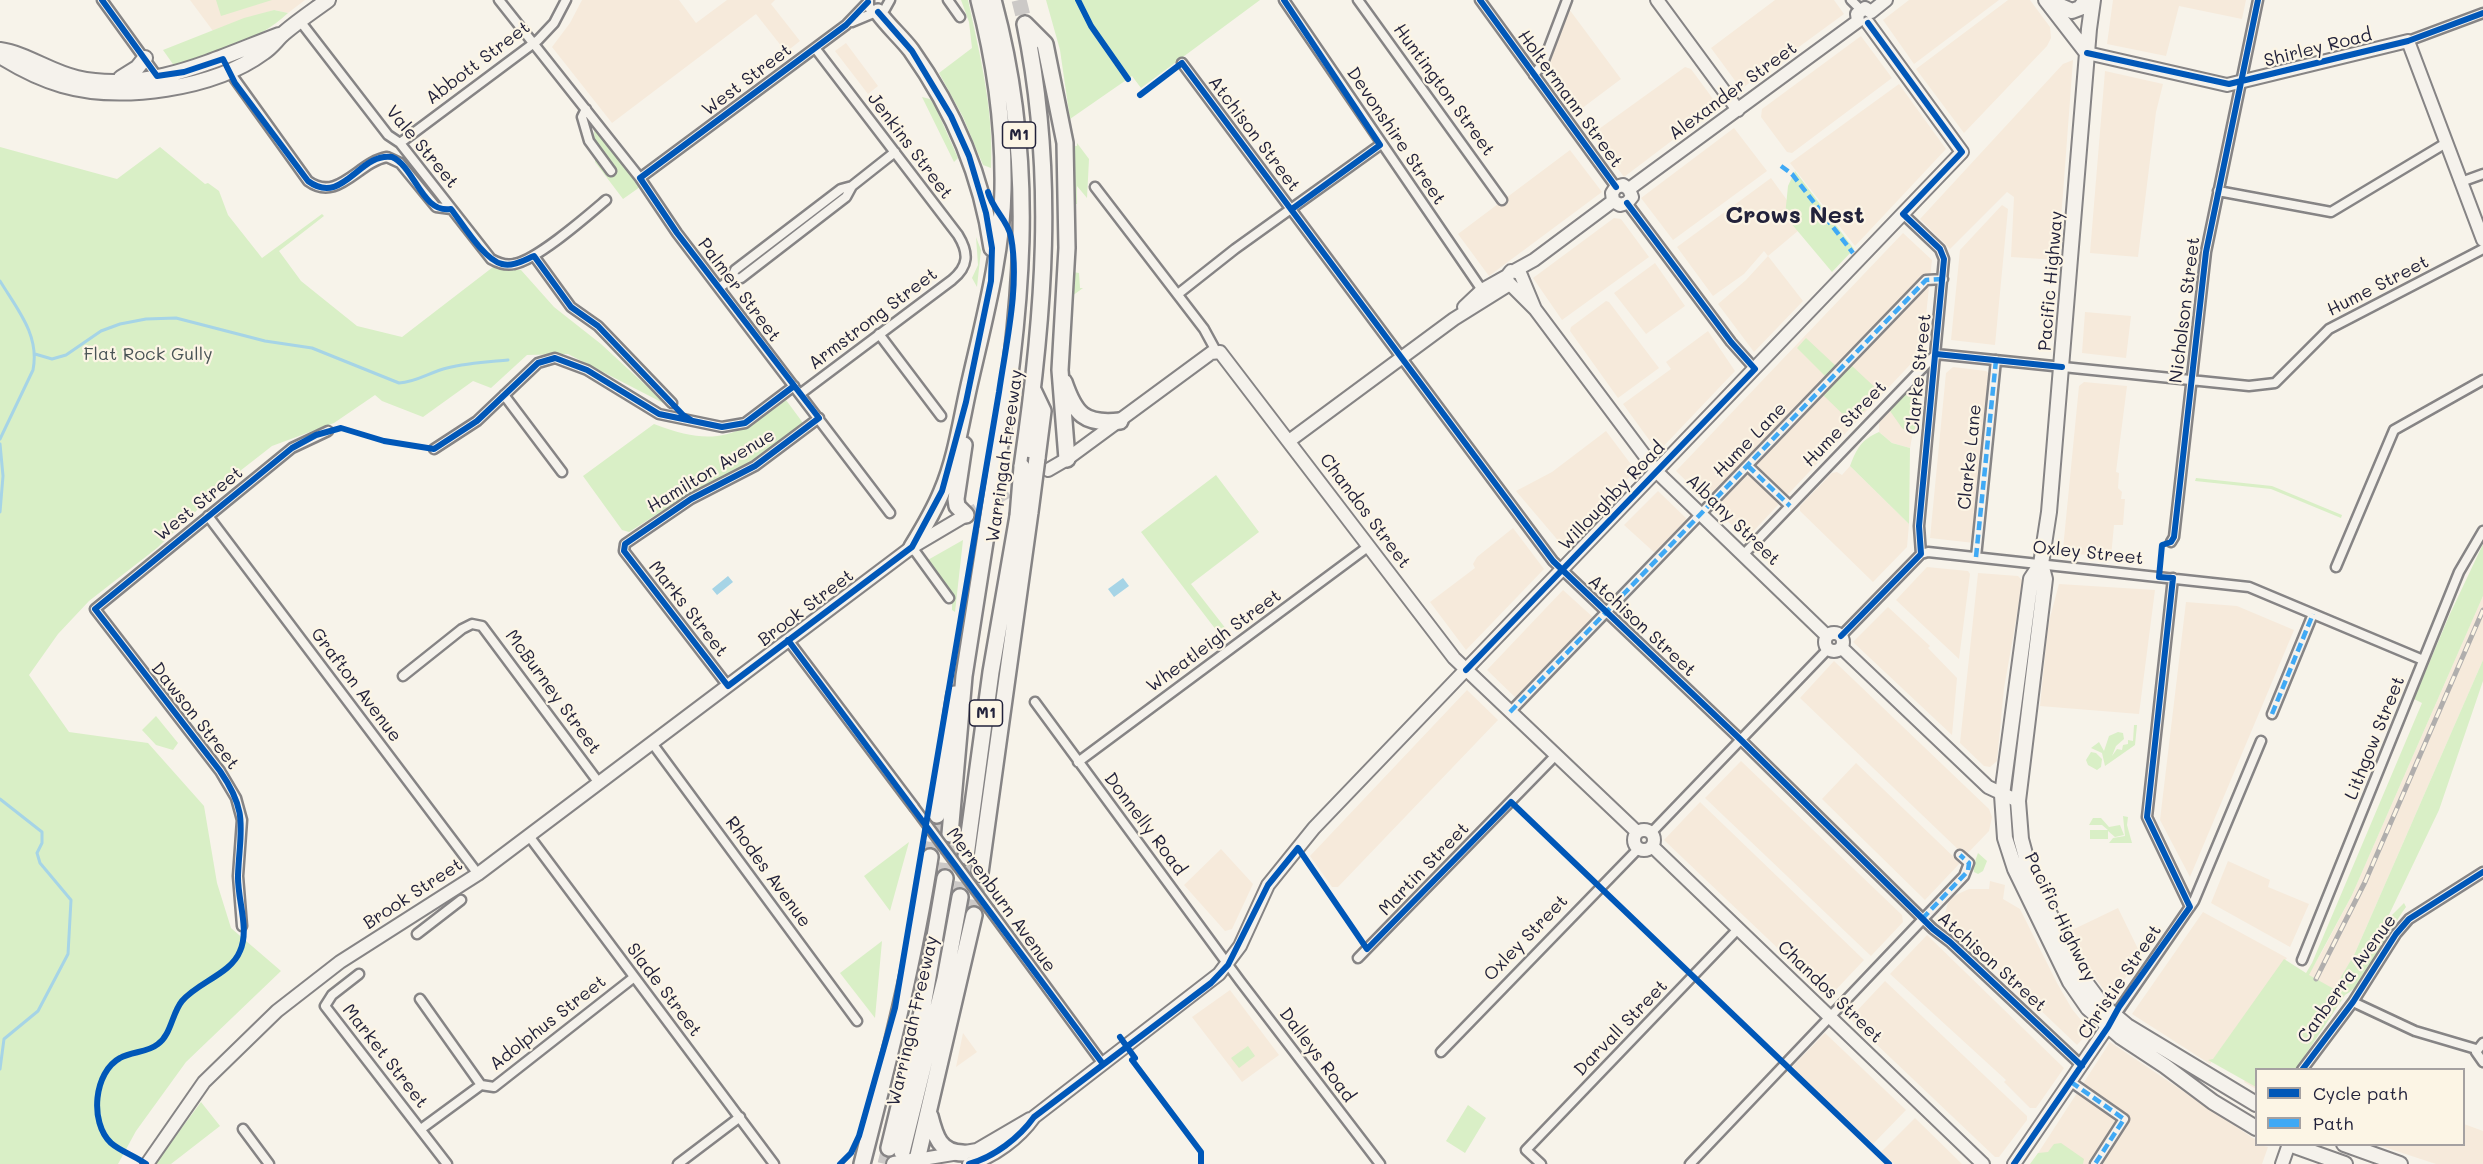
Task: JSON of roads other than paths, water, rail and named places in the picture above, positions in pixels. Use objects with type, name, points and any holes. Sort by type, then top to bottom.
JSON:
[{"type":"highway","points":[[912,547],[942,491],[966,402],[991,281],[1003,189],[996,83],[979,0]]},
{"type":"highway","name":"Warringah Freeway","points":[[950,834],[964,676],[1019,309],[1023,208],[1017,113],[993,0]]},
{"type":"highway","points":[[879,4],[931,81],[969,156],[990,232],[991,281]]},
{"type":"highway","name":"Warringah Freeway","points":[[966,856],[991,672],[1024,514],[1022,467],[1034,390],[1045,238],[1041,119],[1025,24],[1045,44],[1065,143],[1066,248],[1060,370]]},
{"type":"highway","points":[[1060,370],[1071,399],[1082,416],[1096,422],[1120,421]]},
{"type":"highway","points":[[1060,370],[1067,459]]},
{"type":"highway","points":[[980,873],[1024,514],[1037,458],[1043,411],[1034,390]]},
{"type":"highway","points":[[966,402],[970,412],[956,499],[957,506],[966,515]]},
{"type":"highway","points":[[937,815],[956,686],[964,676]]},
{"type":"highway","points":[[862,1164],[897,1031],[920,922],[930,857]]},
{"type":"highway","name":"Warringah Freeway","points":[[895,1155],[945,878]]},
{"type":"highway","name":"Warringah Freeway","points":[[895,1155],[945,979],[960,897]]},
{"type":"highway","points":[[916,1162],[974,915]]},
{"type":"highway","points":[[929,1113],[939,1143],[966,1159]]},
{"type":"main road","points":[[0,50],[13,52],[76,78],[189,84],[226,65],[265,52],[284,33],[328,0]]},
{"type":"main road","points":[[1657,0],[1738,110]]},
{"type":"main road","name":"Alexander Street","points":[[1629,189],[1738,110],[1862,13],[1886,0]]},
{"type":"main road","points":[[2046,0],[2072,11],[2080,8],[2086,0]]},
{"type":"main road","points":[[2046,0],[2087,53]]},
{"type":"main road","name":"Pacific Highway","points":[[2093,0],[2049,512],[2041,564],[2045,579],[2018,801],[2023,848],[2037,890],[2085,984],[2111,1022],[2213,1102],[2255,1127]]},
{"type":"main road","name":"Willoughby Road","points":[[895,1155],[916,1162],[987,1156],[1021,1132],[1034,1117],[1210,983],[1228,965],[1268,885],[1314,828],[1962,152],[1862,13]]},
{"type":"main road","points":[[2408,41],[2483,240]]},
{"type":"main road","name":"Shirley Road","points":[[2087,53],[2227,85],[2408,41]]},
{"type":"main road","points":[[0,56],[46,78],[78,88],[117,91],[161,82]]},
{"type":"main road","points":[[116,80],[137,68],[145,58]]},
{"type":"main road","points":[[1623,185],[1629,189],[1632,197],[1627,203],[1620,205],[1613,201],[1612,193],[1616,187],[1623,185]]},
{"type":"main road","points":[[1289,441],[1454,319],[1515,279],[1534,260],[1613,201]]},
{"type":"main road","points":[[1454,319],[1482,290],[1515,279]]},
{"type":"main road","name":"Albany Street","points":[[1515,279],[1657,472],[1828,642]]},
{"type":"main road","points":[[1048,470],[1067,459],[1216,351]]},
{"type":"main road","name":"Chandos Street","points":[[1216,351],[1227,358],[1454,658],[1637,832]]},
{"type":"main road","name":"Brook Street","points":[[147,1164],[179,1115],[222,1062],[270,1017],[314,982],[340,962],[478,874],[912,547],[966,515]]},
{"type":"main road","name":"Pacific Highway","points":[[2041,564],[2031,579],[2002,795],[2005,838],[2022,887],[2075,990],[2088,1008],[2255,1103]]},
{"type":"main road","points":[[1828,642],[1835,651],[1841,642],[1957,760],[1988,788],[2018,801]]},
{"type":"main road","points":[[1645,830],[1651,833],[1654,841],[1652,846],[1644,850],[1638,849],[1634,841],[1637,832],[1645,830]]},
{"type":"main road","name":"Chandos Street","points":[[1652,846],[1983,1164]]},
{"type":"main road","name":"Christie Street","points":[[2014,1164],[2111,1022]]},
{"type":"main road","points":[[2282,1164],[2289,1146]]},
{"type":"main road","points":[[2292,1146],[2345,1164]]},
{"type":"main road","points":[[2350,1146],[2400,1164]]},
{"type":"street","points":[[102,0],[161,82]]},
{"type":"street","name":"Palmer Street","points":[[498,0],[640,178],[664,216],[890,513]]},
{"type":"street","name":"Abbott Street","points":[[400,143],[533,44],[554,23],[566,0]]},
{"type":"street","points":[[948,0],[960,16]]},
{"type":"street","name":"Devonshire Street","points":[[1284,0],[1380,145],[1482,290]]},
{"type":"street","name":"Huntington Street","points":[[1358,0],[1502,200]]},
{"type":"street","name":"Holtermann Street","points":[[1480,0],[1616,187]]},
{"type":"street","points":[[1534,75],[1543,63],[1567,0]]},
{"type":"street","name":"Nicholson Street","points":[[2171,542],[2174,537],[2206,252],[2258,0]]},
{"type":"street","name":"West Street","points":[[640,178],[846,25],[879,4]]},
{"type":"street","name":"Shirley Road","points":[[2408,41],[2483,14]]},
{"type":"street","name":"Vale Street","points":[[300,21],[388,135],[400,143],[491,259],[502,264],[514,264],[534,256]]},
{"type":"street","name":"Jenkins Street","points":[[815,48],[963,243],[966,252],[965,268]]},
{"type":"street","name":"Atchison Street","points":[[1182,63],[1562,571],[1740,740],[1922,919],[2082,1065]]},
{"type":"street","points":[[226,65],[308,181],[316,187],[326,189],[335,187],[376,160],[387,157],[400,163],[436,207],[451,208]]},
{"type":"street","points":[[586,108],[582,117],[589,141],[611,171]]},
{"type":"street","points":[[2218,191],[2331,212],[2446,143]]},
{"type":"street","points":[[1178,294],[1380,145]]},
{"type":"street","points":[[719,288],[731,279],[735,270],[841,189],[852,186],[895,152]]},
{"type":"street","points":[[2461,182],[2483,174]]},
{"type":"street","name":"Chandos Street","points":[[1095,187],[1204,329],[1216,351]]},
{"type":"street","points":[[606,200],[534,256],[572,307],[598,326],[672,403]]},
{"type":"street","points":[[1627,203],[1731,342],[1755,369]]},
{"type":"street","name":"Clarke Street","points":[[1903,214],[1942,252],[1943,279],[1919,526],[1921,554]]},
{"type":"street","name":"Hume Street","points":[[1743,555],[1936,354],[2192,378],[2249,386],[2270,386],[2281,380],[2329,329],[2483,249]]},
{"type":"street","name":"Armstrong Street","points":[[800,394],[965,268]]},
{"type":"street","name":"Hume Lane","points":[[1510,712],[1608,613],[1926,280],[1943,279]]},
{"type":"street","points":[[879,334],[941,416]]},
{"type":"street","points":[[434,449],[477,421],[538,363],[555,358],[587,370],[659,414],[722,428],[745,423],[794,386]]},
{"type":"street","name":"Clarke Lane","points":[[1976,557],[1996,360]]},
{"type":"street","points":[[2336,567],[2394,430],[2483,380]]},
{"type":"street","points":[[504,395],[562,472]]},
{"type":"street","name":"Hamilton Avenue","points":[[624,551],[625,544],[631,539],[691,499],[756,466],[819,418]]},
{"type":"street","name":"West Street","points":[[94,609],[292,448],[328,431]]},
{"type":"street","points":[[1748,466],[1790,506]]},
{"type":"street","name":"Grafton Avenue","points":[[208,516],[478,874]]},
{"type":"street","name":"Lithgow Street","points":[[2302,960],[2459,572],[2483,531]]},
{"type":"street","name":"Wheatleigh Street","points":[[1078,762],[1369,546]]},
{"type":"street","points":[[912,547],[949,598]]},
{"type":"street","name":"Marks Street","points":[[624,551],[728,686]]},
{"type":"street","name":"Oxley Street","points":[[1921,554],[1928,552],[2249,587],[2423,660]]},
{"type":"street","points":[[1841,642],[1921,554]]},
{"type":"street","points":[[2173,578],[2147,817],[2190,907]]},
{"type":"street","name":"Dawson Street","points":[[94,609],[220,771],[236,798],[242,820],[238,887],[242,926]]},
{"type":"street","points":[[2272,714],[2313,614]]},
{"type":"street","name":"McBurney Street","points":[[403,676],[462,629],[477,624],[486,630],[599,783]]},
{"type":"street","name":"Merrenburn Avenue","points":[[788,640],[1103,1064]]},
{"type":"street","points":[[1651,833],[1740,740],[1828,642]]},
{"type":"street","name":"Donnelly Road","points":[[1035,702],[1228,965]]},
{"type":"street","name":"Christie Street","points":[[2111,1022],[2190,907],[2206,877],[2260,741]]},
{"type":"street","name":"Rhodes Avenue","points":[[651,743],[857,1021]]},
{"type":"street","name":"Martin Street","points":[[1358,958],[1555,756]]},
{"type":"street","name":"Slade Street","points":[[529,836],[774,1164]]},
{"type":"street","name":"Oxley Street","points":[[1441,1052],[1598,886],[1638,849]]},
{"type":"street","points":[[1690,1164],[1964,876],[1969,863],[1960,855]]},
{"type":"street","name":"Canberra Avenue","points":[[2303,1068],[2353,1002],[2396,934],[2409,919],[2483,872]]},
{"type":"street","points":[[417,933],[461,900]]},
{"type":"street","points":[[428,906],[435,919]]},
{"type":"street","name":"Darvall Street","points":[[1541,1164],[1527,1150],[1738,929]]},
{"type":"street","name":"Dalleys Road","points":[[1228,965],[1380,1164]]},
{"type":"street","name":"Market Street","points":[[359,974],[332,995],[325,1006],[447,1164]]},
{"type":"street","name":"Adolphus Street","points":[[420,999],[481,1084],[494,1087],[633,978]]},
{"type":"street","points":[[2353,1002],[2415,1031],[2480,1046],[2478,1058],[2483,1062]]},
{"type":"street","points":[[2309,1059],[2319,1064]]},
{"type":"street","points":[[2070,1082],[2124,1119],[2095,1164]]},
{"type":"street","name":"Adolphus Street","points":[[421,1129],[481,1084]]},
{"type":"street","points":[[678,1164],[740,1117]]},
{"type":"street","points":[[243,1129],[269,1164]]},
{"type":"water","points":[[728,576],[733,582],[717,595],[712,589]]},
{"type":"water","points":[[1123,578],[1129,586],[1114,597],[1108,589]]},
{"type":"waterway","points":[[0,281],[26,323],[34,357],[33,370],[0,439]]},
{"type":"waterway","points":[[35,354],[52,359],[66,355],[101,331],[120,324],[146,319],[176,318],[265,341],[312,348],[399,383],[412,381],[455,366],[508,360]]},
{"type":"waterway","points":[[0,444],[3,476],[0,512]]},
{"type":"waterway","points":[[0,799],[42,832],[42,843],[37,853],[40,863],[71,900],[68,954],[38,1011],[4,1039],[0,1069]]},
{"type":"tunnel","points":[[1019,0],[1025,24]]},
{"type":"tunnel","points":[[966,515],[1048,470]]},
{"type":"tunnel","points":[[930,857],[937,815]]},
{"type":"tunnel","points":[[945,878],[950,834]]},
{"type":"tunnel","points":[[960,897],[966,856]]},
{"type":"tunnel","points":[[974,915],[980,873]]},
{"type":"tunnel","points":[[885,1164],[889,1148]]},
{"type":"railway","points":[[2316,979],[2365,882],[2483,610]]},
{"type":"district","name":"Crows Nest","points":[[1795,216]]},
{"type":"park label","name":"Flat Rock Gully","points":[[148,354]]}]
